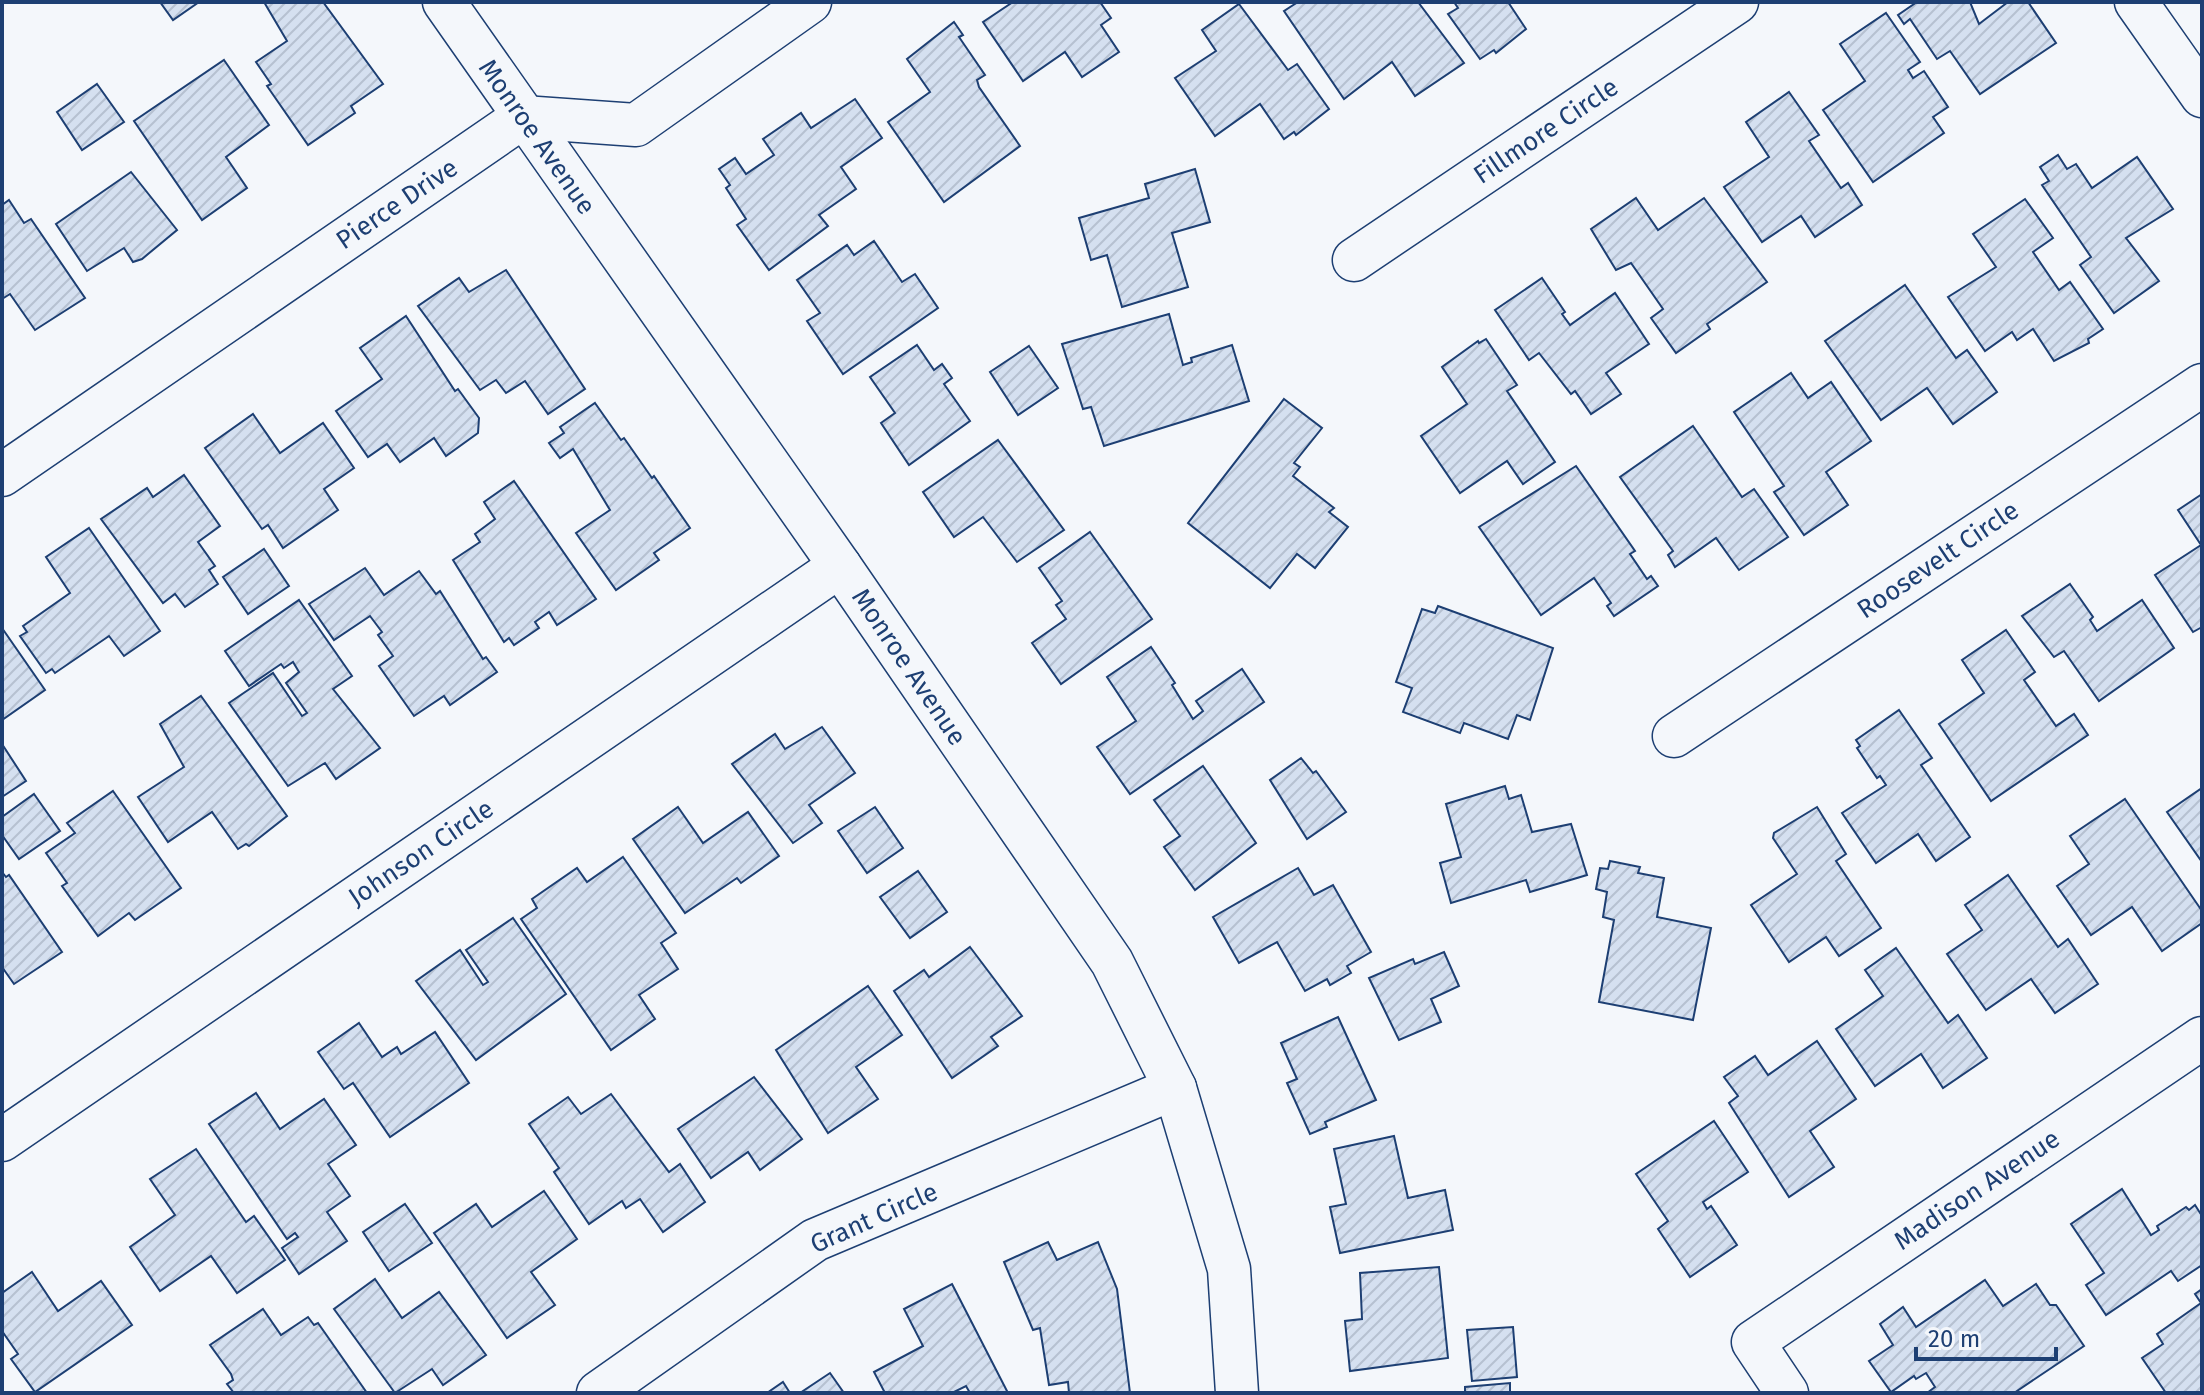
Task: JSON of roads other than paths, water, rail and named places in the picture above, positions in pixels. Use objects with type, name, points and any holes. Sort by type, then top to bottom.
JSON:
[{"type":"street","name":"Monroe Avenue","points":[[444,2],[840,566],[1112,962],[1175,1088],[1229,1269],[1237,1393]]},
{"type":"street","points":[[523,117],[636,125],[810,2]]},
{"type":"street","name":"Fillmore Circle","points":[[1354,260],[1737,2]]},
{"type":"street","points":[[2136,2],[2202,96]]},
{"type":"street","name":"Pierce Drive","points":[[2,475],[523,117]]},
{"type":"street","name":"Roosevelt Circle","points":[[1674,736],[2202,385]]},
{"type":"street","name":"Johnson Circle","points":[[2,1140],[840,566]]},
{"type":"street","name":"Madison Avenue","points":[[1787,1393],[1753,1342],[2202,1038]]},
{"type":"street","name":"Grant Circle","points":[[598,1393],[815,1240],[1175,1088]]}]
